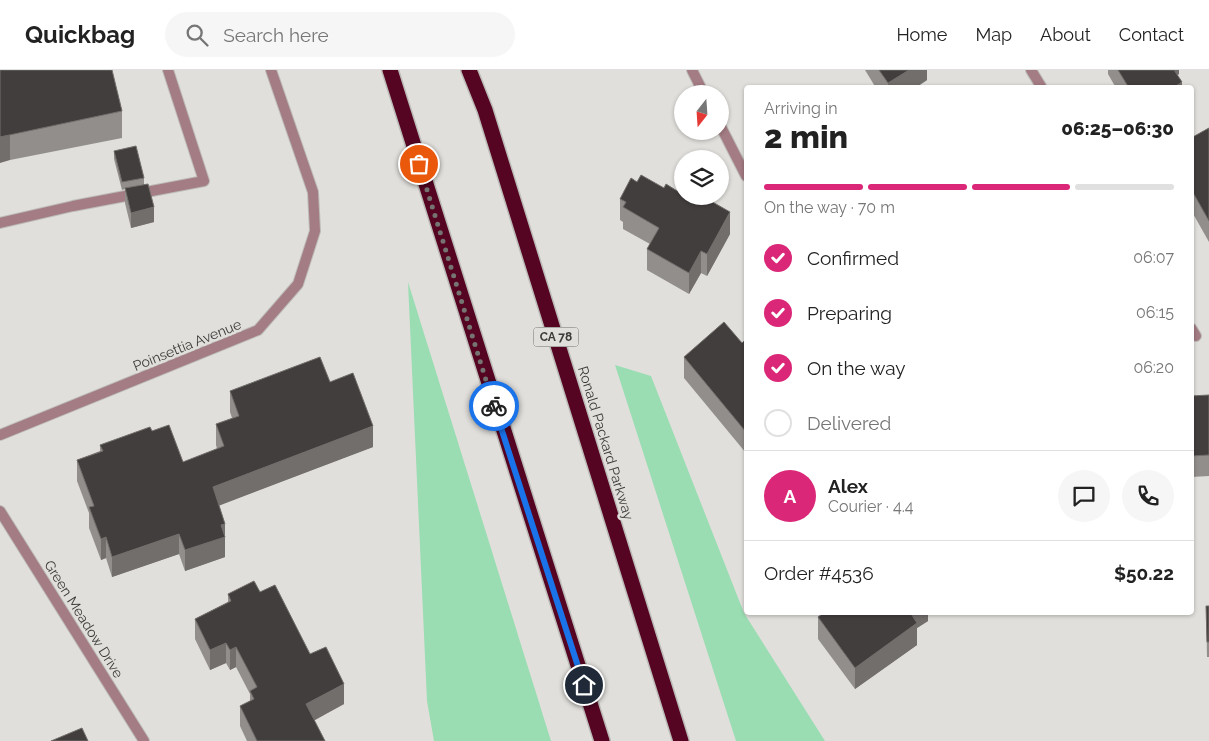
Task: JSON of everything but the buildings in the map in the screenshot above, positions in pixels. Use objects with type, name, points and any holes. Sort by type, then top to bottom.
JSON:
[{"type":"highway","points":[[390,70],[602,741]]},
{"type":"highway","name":"Ronald Packard Parkway","points":[[469,70],[485,110],[681,741]]},
{"type":"street","points":[[0,223],[73,206],[204,181],[168,70]]},
{"type":"street","name":"Poinsettia Avenue","points":[[0,434],[258,330],[298,284],[315,231],[314,192],[271,70]]},
{"type":"street","points":[[692,70],[700,85]]},
{"type":"street","points":[[1031,70],[1040,85]]},
{"type":"street","points":[[728,140],[744,172]]},
{"type":"street","name":"Green Meadow Drive","points":[[0,511],[144,741]]},
{"type":"green space","points":[[408,282],[551,741],[434,741],[427,701]]},
{"type":"green space","points":[[615,365],[651,376],[744,615],[825,741],[736,741]]},
{"type":"way so far","points":[[419,164],[494,406]]},
{"type":"route","points":[[494,406],[584,685]]}]
